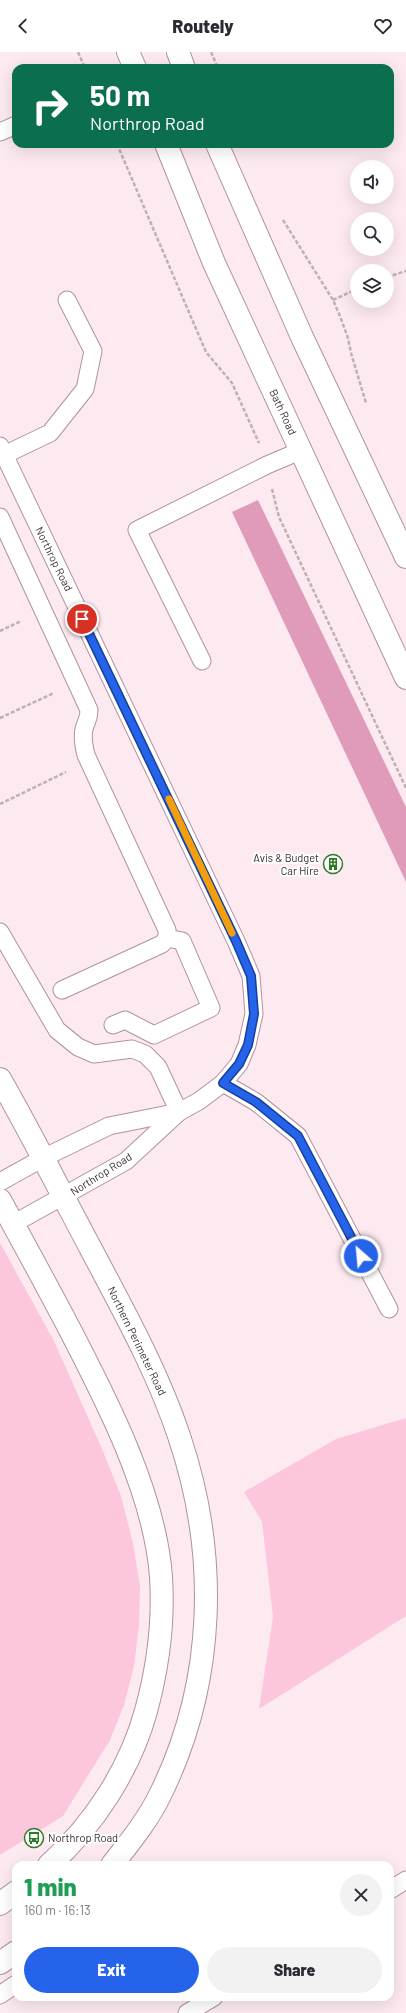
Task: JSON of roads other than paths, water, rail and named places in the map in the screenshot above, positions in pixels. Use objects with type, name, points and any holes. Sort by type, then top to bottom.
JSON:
[{"type":"main road","points":[[128,52],[133,64]]},
{"type":"main road","points":[[178,52],[182,64]]},
{"type":"main road","name":"Bath Road","points":[[168,148],[214,263],[406,678]]},
{"type":"main road","points":[[219,148],[302,337],[406,557]]},
{"type":"main road","name":"Northern Perimeter Road","points":[[0,1079],[146,1355],[166,1400],[179,1437],[192,1483],[206,1568],[207,1618],[204,1647],[193,1710],[178,1754],[160,1796],[115,1861]]},
{"type":"main road","points":[[0,1200],[94,1376],[121,1433],[142,1491],[155,1534],[161,1576],[162,1617],[159,1656],[139,1734],[105,1800],[81,1832],[53,1861]]},
{"type":"main road","points":[[0,1904],[12,1895]]},
{"type":"main road","points":[[0,1963],[12,1955]]},
{"type":"lane","points":[[0,132],[12,127]]},
{"type":"lane","points":[[2,451],[50,433],[85,389],[93,351],[67,300]]},
{"type":"lane","name":"Northrop Road","points":[[2,451],[230,927],[251,976],[254,1014],[248,1045],[239,1064],[223,1083],[199,1101],[179,1112],[126,1161],[13,1224]]},
{"type":"lane","points":[[202,661],[136,530],[267,465],[300,451]]},
{"type":"lane","points":[[0,517],[89,710],[89,720],[84,728],[83,739],[86,756],[167,930],[167,938],[162,944],[62,990]]},
{"type":"lane","points":[[0,932],[57,1030],[78,1048],[94,1054],[132,1049],[146,1054],[158,1067],[179,1112]]},
{"type":"lane","points":[[113,1025],[125,1020],[154,1035],[211,1008],[182,941],[167,938]]},
{"type":"lane","points":[[223,1083],[256,1102],[298,1136],[389,1309]]},
{"type":"lane","name":"Northrop Road","points":[[0,1182],[43,1158],[109,1126],[179,1112]]},
{"type":"lane","points":[[394,1888],[406,1880]]},
{"type":"lane","points":[[0,1995],[12,1987]]},
{"type":"lane","points":[[188,2013],[208,2001]]},
{"type":"place","name":"Avis & Budget Car Hire","points":[[333,864]]},
{"type":"place","name":"Northrop Road","points":[[34,1838]]}]
